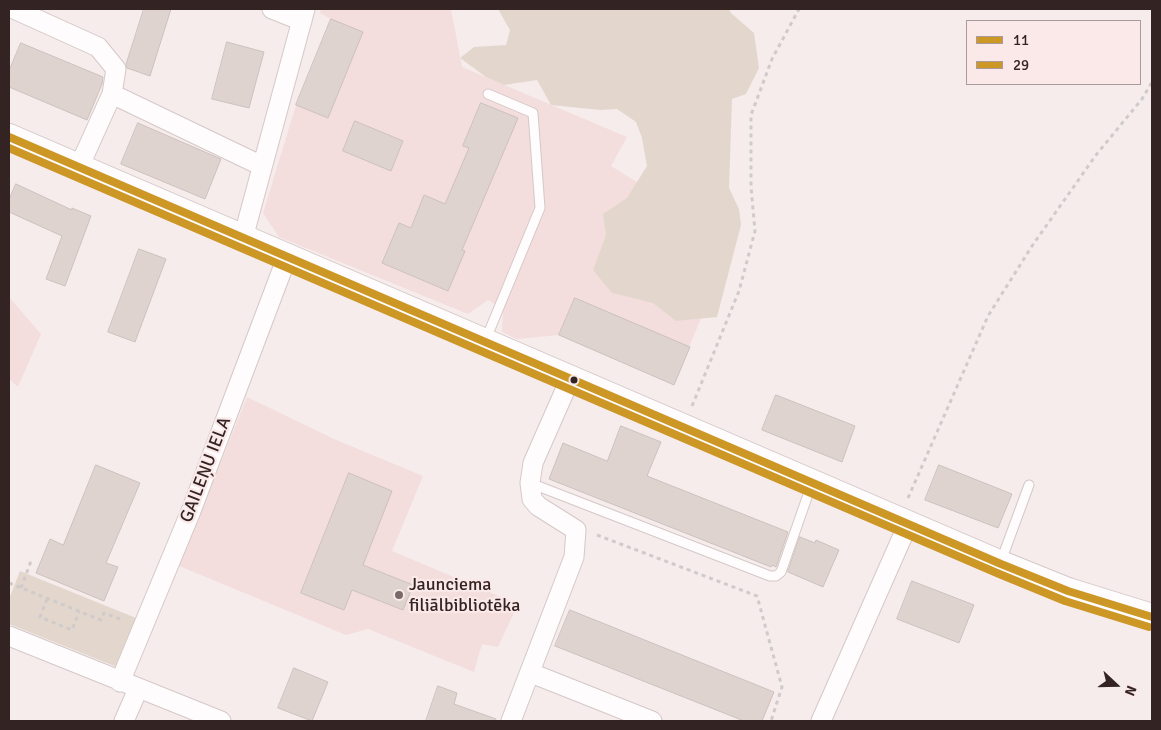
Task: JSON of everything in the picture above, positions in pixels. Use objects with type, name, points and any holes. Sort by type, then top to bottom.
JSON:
[{"type":"main road","points":[[9,138],[1000,564],[1068,592],[1152,617]]},
{"type":"street","points":[[14,9],[98,47],[116,69],[112,94],[79,167]]},
{"type":"street","points":[[243,238],[303,15],[272,9]]},
{"type":"street","points":[[112,94],[262,166]]},
{"type":"street","name":"GAILEŅU IELA","points":[[120,682],[191,511],[287,257]]},
{"type":"street","points":[[511,721],[574,557],[576,530],[538,506],[532,499],[530,483],[533,463],[570,378]]},
{"type":"street","points":[[821,721],[904,522]]},
{"type":"street","points":[[9,636],[221,721]]},
{"type":"street","points":[[531,673],[652,721]]},
{"type":"street","points":[[124,721],[138,689]]},
{"type":"lane","points":[[485,342],[540,208],[534,113],[488,94]]},
{"type":"lane","points":[[530,483],[770,576],[776,576],[781,572],[812,483]]},
{"type":"lane","points":[[1000,564],[1029,485]]},
{"type":"path","points":[[684,427],[739,291],[755,232],[751,187],[751,115],[772,59],[799,9]]},
{"type":"path","points":[[904,522],[988,316],[1032,246],[1096,155],[1142,99],[1152,82]]},
{"type":"path","points":[[576,530],[591,533],[757,596],[782,686],[771,721]]},
{"type":"path","points":[[20,588],[31,562]]},
{"type":"path","points":[[9,583],[100,620],[104,613],[132,624]]},
{"type":"path","points":[[48,599],[40,618],[72,630],[79,612]]},
{"type":"shaded area","points":[[321,9],[451,9],[462,67],[627,137],[611,166],[732,241],[674,385],[559,335],[517,339],[502,332],[503,309],[488,300],[468,314],[279,237],[263,213],[296,105],[331,19],[320,13]]},
{"type":"shaded area","points":[[498,9],[729,9],[731,13],[754,33],[759,68],[746,94],[732,99],[729,188],[739,209],[741,225],[717,317],[676,321],[653,303],[612,293],[593,270],[606,235],[603,214],[627,198],[647,166],[642,138],[636,122],[617,109],[600,110],[551,105],[537,80],[504,85],[486,77],[460,58],[474,47],[506,45],[510,30]]},
{"type":"shaded area","points":[[9,297],[41,334],[18,387],[9,379]]},
{"type":"shaded area","points":[[247,397],[334,439],[423,476],[392,551],[518,604],[498,647],[482,644],[474,672],[368,629],[346,635],[179,566]]},
{"type":"shaded area","points":[[20,571],[136,618],[117,667],[9,624],[9,599]]},
{"type":"building","points":[[144,9],[171,9],[150,76],[127,68],[126,65]]},
{"type":"building","points":[[331,19],[363,32],[328,118],[296,105]]},
{"type":"building","points":[[227,42],[264,52],[249,108],[212,99]]},
{"type":"building","points":[[21,43],[103,77],[102,84],[87,120],[9,87],[9,71]]},
{"type":"building","points":[[481,103],[518,118],[462,250],[465,251],[448,291],[382,263],[399,223],[411,228],[424,195],[445,204],[469,148],[463,146]]},
{"type":"building","points":[[355,121],[403,141],[391,171],[343,151]]},
{"type":"building","points":[[138,123],[221,159],[205,199],[121,164]]},
{"type":"building","points":[[16,184],[72,210],[72,208],[91,216],[65,286],[46,279],[62,236],[9,212],[9,200]]},
{"type":"building","points":[[139,249],[166,259],[135,342],[108,332]]},
{"type":"building","points":[[575,298],[690,347],[674,385],[559,335]]},
{"type":"building","points":[[776,395],[855,426],[842,462],[762,430]]},
{"type":"building","points":[[621,426],[661,442],[647,476],[788,532],[776,567],[772,565],[771,567],[549,479],[563,443],[607,461]]},
{"type":"building","points":[[96,465],[140,483],[106,563],[118,567],[104,601],[36,573],[50,539],[63,545]]},
{"type":"building","points":[[939,465],[1012,494],[998,528],[925,500]]},
{"type":"building","points":[[349,473],[392,491],[363,565],[413,585],[403,610],[352,590],[344,610],[301,593]]},
{"type":"building","points":[[800,537],[815,543],[816,540],[839,550],[823,587],[788,572]]},
{"type":"building","points":[[912,581],[974,605],[959,643],[897,619]]},
{"type":"building","points":[[570,610],[774,692],[762,721],[744,721],[555,646]]},
{"type":"building","points":[[294,668],[328,682],[312,721],[278,708]]},
{"type":"building","points":[[438,686],[457,693],[454,704],[496,719],[495,721],[426,721]]},
{"type":"transit line","name":"11","points":[[9,137],[1001,564],[1068,591],[1152,617]]},
{"type":"transit line","name":"29","points":[[9,148],[997,573],[1065,601],[1149,627]]},
{"type":"place","name":"Jaunciema filiālbibliotēka","points":[[399,595]]}]
